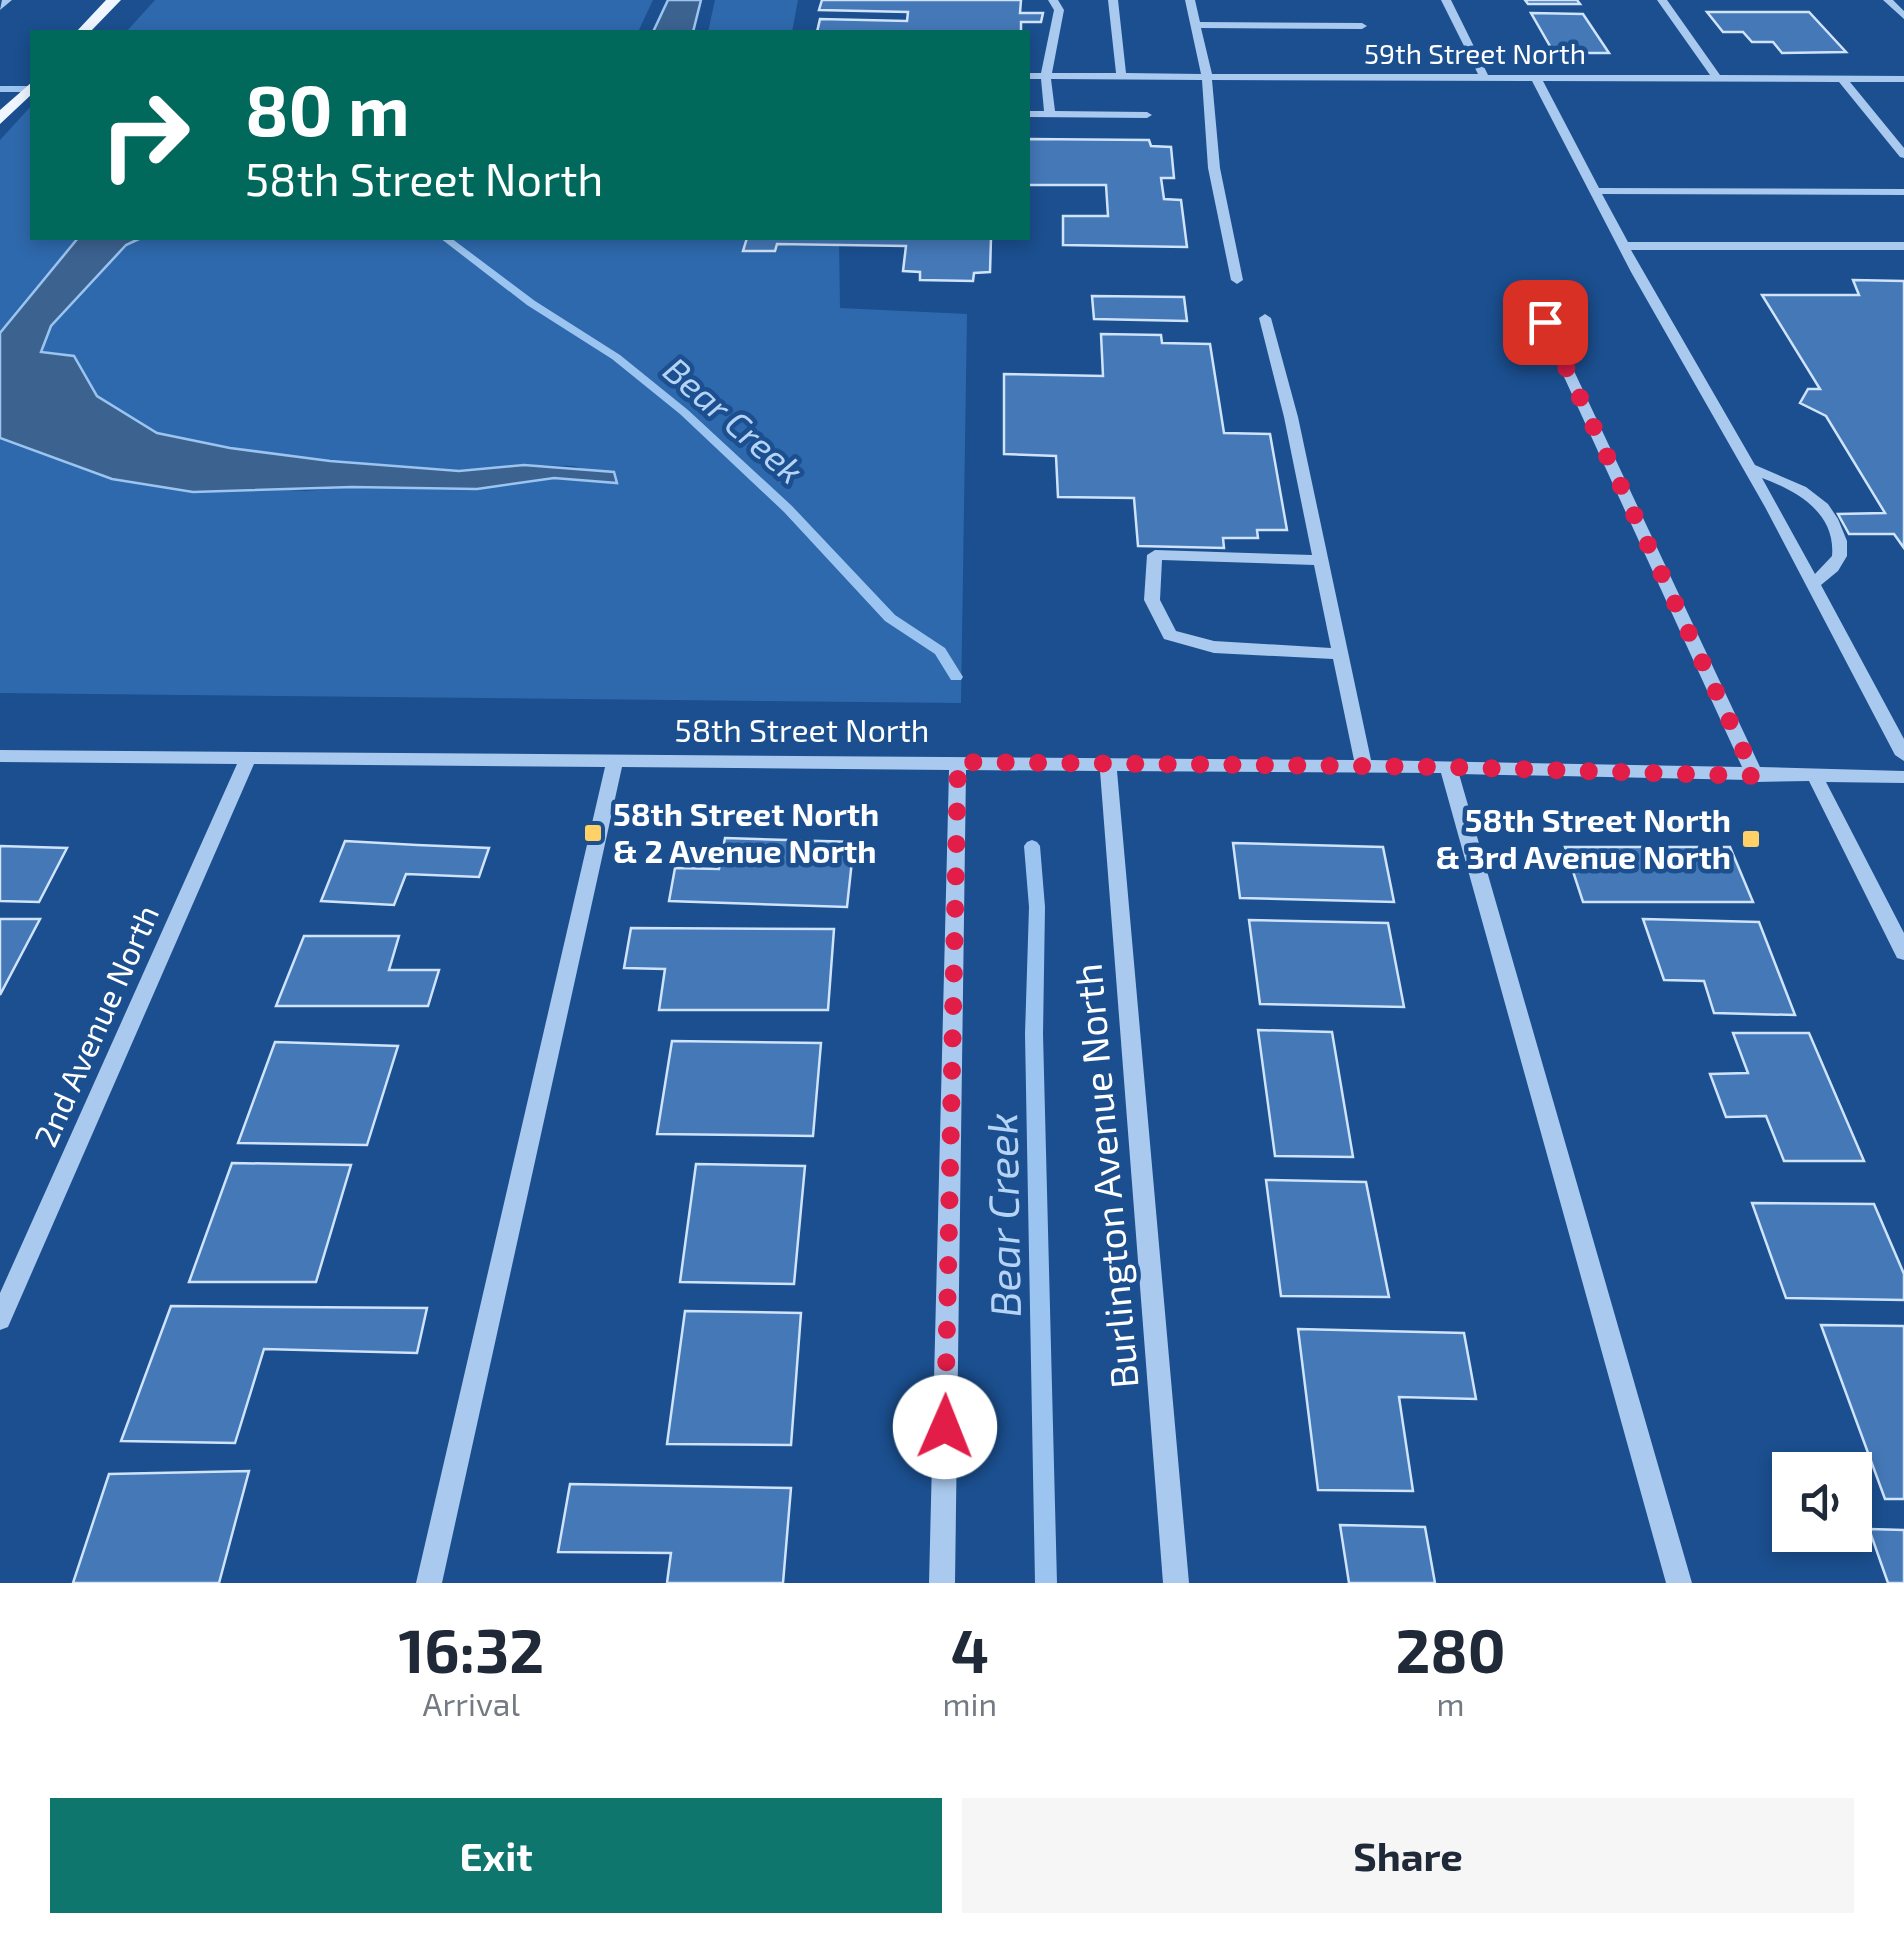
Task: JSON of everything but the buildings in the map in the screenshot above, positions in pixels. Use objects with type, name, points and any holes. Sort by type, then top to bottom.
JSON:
[{"type":"main road","points":[[85,30],[114,0]]},
{"type":"main road","points":[[3,116],[30,88]]},
{"type":"street","points":[[0,6],[7,0]]},
{"type":"street","points":[[1050,114],[1046,76],[1059,10],[1053,0]]},
{"type":"street","points":[[1113,0],[1121,76]]},
{"type":"street","points":[[1190,0],[1207,76],[1214,168],[1238,280]]},
{"type":"street","points":[[1446,0],[1484,76]]},
{"type":"street","points":[[1662,0],[1717,78]]},
{"type":"street","points":[[1888,0],[1904,16]]},
{"type":"street","points":[[1196,25],[1362,26]]},
{"type":"street","name":"59th Street North","points":[[1030,76],[1904,79]]},
{"type":"street","points":[[1534,76],[1623,246],[1813,582],[1904,755]]},
{"type":"street","points":[[1842,78],[1904,155]]},
{"type":"street","points":[[1030,114],[1146,115]]},
{"type":"street","points":[[1595,190],[1904,192]]},
{"type":"street","points":[[1623,246],[1904,246]]},
{"type":"street","points":[[1266,318],[1292,417],[1364,767]]},
{"type":"street","points":[[1545,322],[1755,776]]},
{"type":"street","points":[[1749,468],[1790,482],[1810,495],[1832,518],[1841,544],[1841,559],[1833,570],[1813,582]]},
{"type":"street","points":[[1320,560],[1155,555],[1152,600],[1170,635],[1196,644],[1338,654]]},
{"type":"street","name":"58th Street North","points":[[0,756],[1448,767],[1815,778],[1904,776]]},
{"type":"street","name":"2nd Avenue North","points":[[0,1319],[249,756]]},
{"type":"street","points":[[430,1583],[615,760]]},
{"type":"street","points":[[942,1583],[958,762]]},
{"type":"street","name":"Burlington Avenue North","points":[[1108,764],[1176,1583]]},
{"type":"street","points":[[1448,767],[1679,1583]]},
{"type":"street","points":[[1815,778],[1904,952]]},
{"type":"shaded area","points":[[155,0],[653,0],[639,30],[128,30]]},
{"type":"shaded area","points":[[668,0],[701,0],[694,30],[654,30]]},
{"type":"shaded area","points":[[715,0],[798,0],[792,30],[708,30]]},
{"type":"shaded area","points":[[30,107],[30,240],[76,240],[0,333],[0,140]]},
{"type":"shaded area","points":[[76,240],[137,240],[126,245],[51,326],[41,352],[74,356],[97,396],[157,433],[230,448],[330,461],[459,471],[524,465],[614,472],[617,483],[554,478],[477,489],[352,487],[193,492],[112,479],[0,438],[0,333]]},
{"type":"shaded area","points":[[137,240],[839,240],[840,308],[967,314],[961,703],[0,693],[0,438],[112,479],[306,491],[352,487],[477,489],[554,478],[616,483],[574,466],[524,465],[459,471],[330,461],[230,448],[157,433],[97,396],[74,356],[41,352],[51,326],[127,245]]},
{"type":"waterway","name":"Bear Creek","points":[[0,89],[30,89]]},
{"type":"waterway","name":"Bear Creek","points":[[448,240],[531,303],[616,357],[684,412],[788,509],[890,618],[940,651],[956,677]]},
{"type":"waterway","name":"Bear Creek","points":[[1032,846],[1037,907],[1034,1034],[1046,1583]]},
{"type":"place","name":"58th Street North & 2 Avenue North","points":[[593,833]]},
{"type":"place","name":"58th Street North & 3rd Avenue North","points":[[1751,839]]},
{"type":"route","points":[[945,1427],[958,762],[1448,767],[1755,776],[1545,322]]}]
